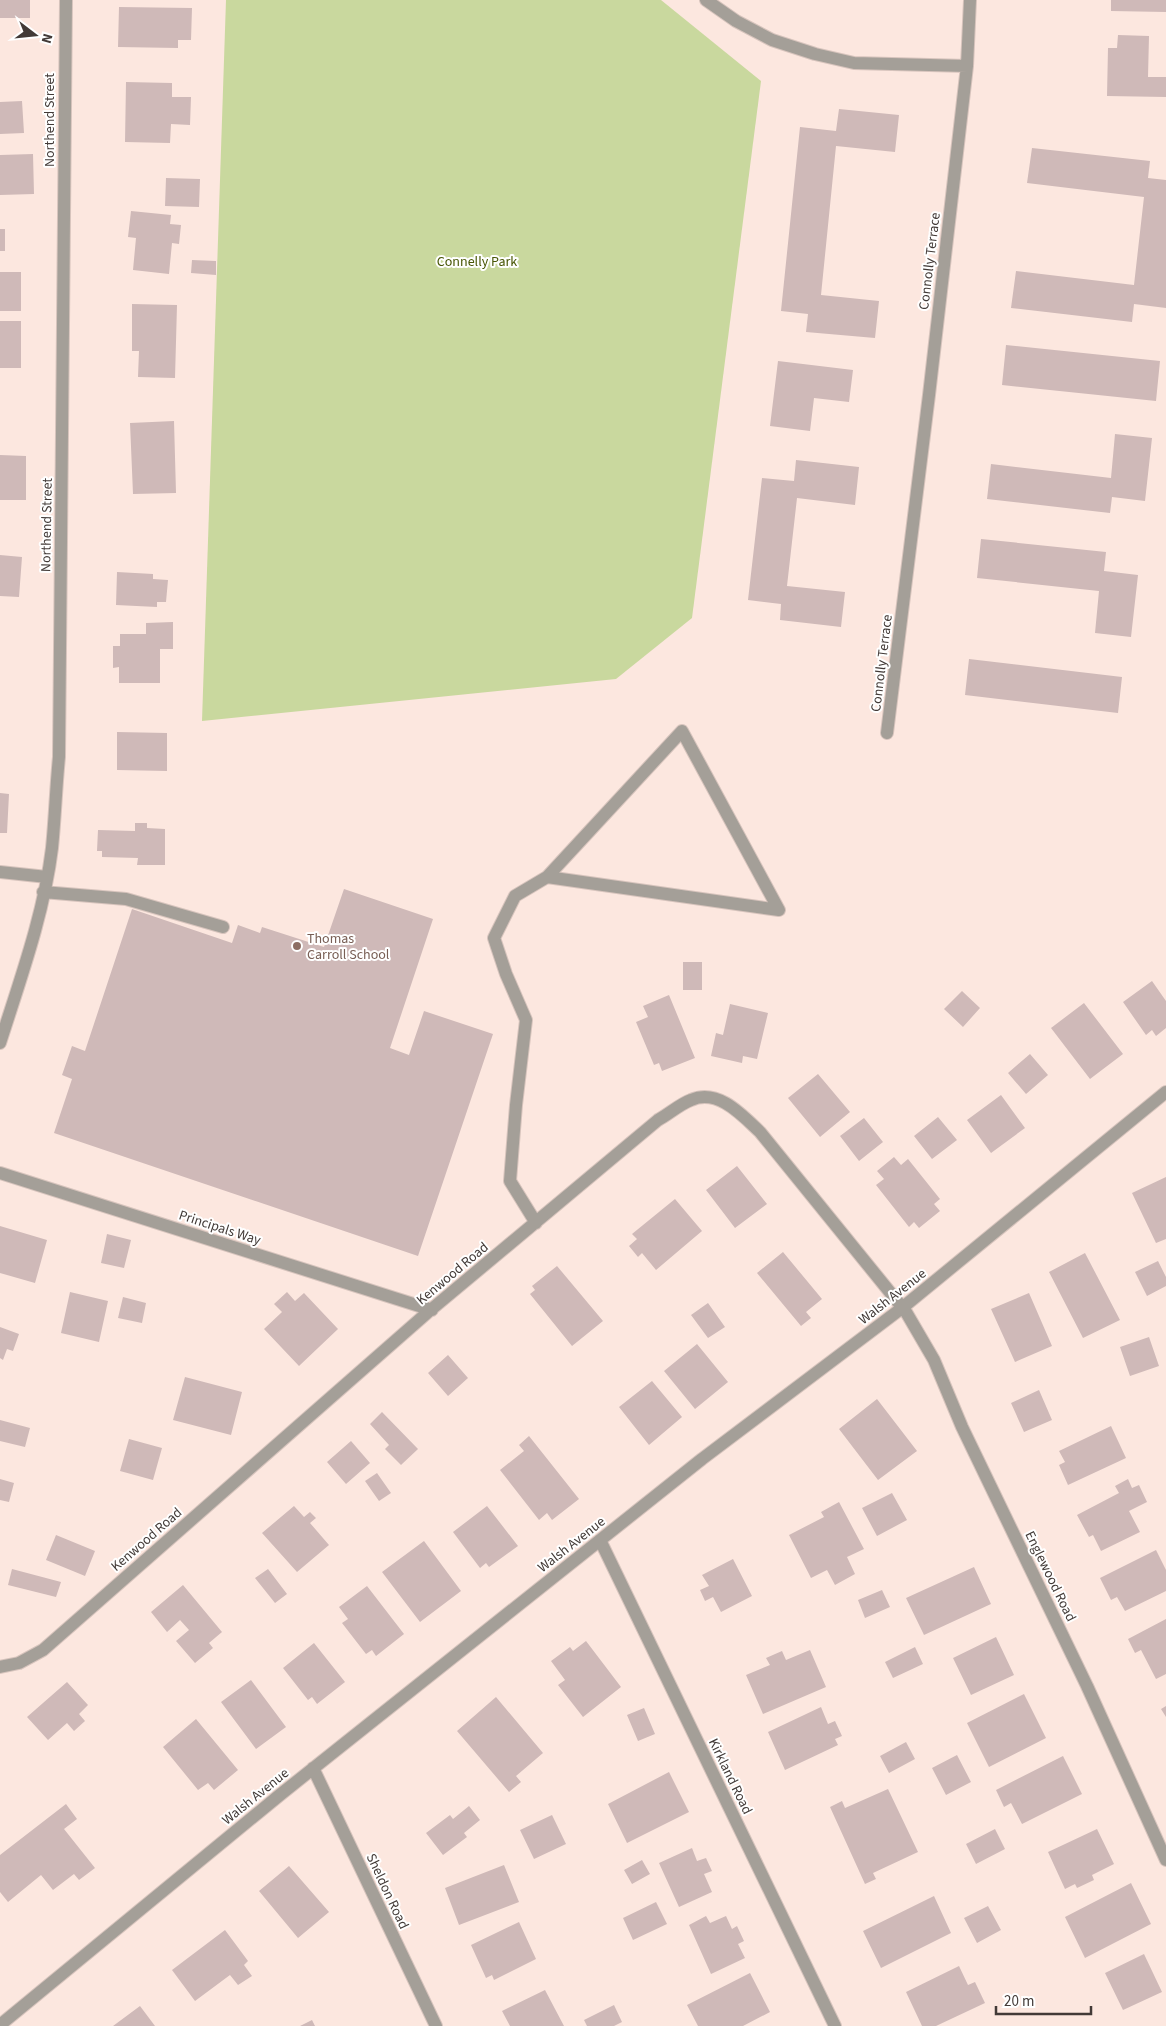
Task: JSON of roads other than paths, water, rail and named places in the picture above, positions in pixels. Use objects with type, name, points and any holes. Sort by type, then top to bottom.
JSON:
[{"type":"street","name":"Northend Street","points":[[0,1043],[22,973],[47,877],[52,849],[58,767],[66,0]]},
{"type":"street","points":[[706,0],[736,22],[772,40],[815,54],[854,63],[967,66]]},
{"type":"street","name":"Connolly Terrace","points":[[887,733],[928,405],[967,66],[970,0]]},
{"type":"street","points":[[536,1223],[510,1181],[516,1105],[526,1020],[506,974],[494,938],[515,896],[547,877],[682,731],[779,910],[547,877]]},
{"type":"street","points":[[0,872],[47,877]]},
{"type":"street","points":[[43,892],[126,899],[223,927]]},
{"type":"street","name":"Walsh Avenue","points":[[0,2025],[313,1768],[702,1459],[902,1308],[1166,1092]]},
{"type":"street","name":"Kenwood Road","points":[[0,1667],[19,1663],[43,1650],[432,1310],[658,1120],[692,1099],[710,1096],[743,1115],[760,1132],[902,1308]]},
{"type":"street","name":"Principals Way","points":[[0,1173],[432,1310]]},
{"type":"street","name":"Englewood Road","points":[[902,1308],[934,1360],[962,1427],[1087,1686],[1166,1860]]},
{"type":"street","name":"Kirkland Road","points":[[600,1540],[835,2026]]},
{"type":"street","name":"Sheldon Road","points":[[313,1768],[436,2026]]},
{"type":"place","name":"Thomas Carroll School","points":[[297,946]]},
{"type":"park label","name":"Connelly Park","points":[[477,261]]}]
